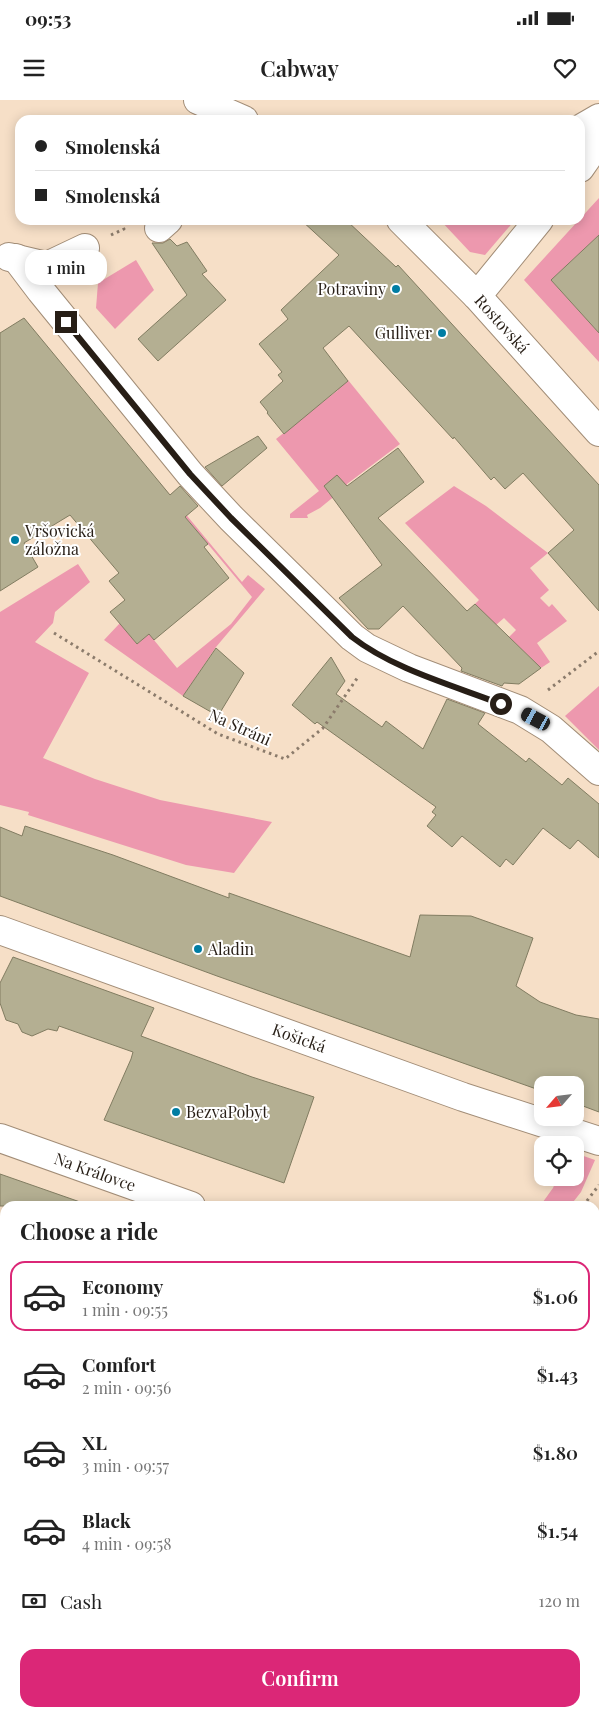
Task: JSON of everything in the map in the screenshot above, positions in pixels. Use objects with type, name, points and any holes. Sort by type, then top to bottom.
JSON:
[{"type":"street","points":[[198,100],[232,115]]},
{"type":"street","points":[[585,126],[599,118]]},
{"type":"street","points":[[585,161],[599,141]]},
{"type":"street","name":"Rostovská","points":[[406,225],[478,296],[599,432]]},
{"type":"street","points":[[478,296],[535,225]]},
{"type":"street","points":[[8,257],[46,266],[85,248]]},
{"type":"street","points":[[8,257],[41,292],[190,474],[231,518],[352,637],[366,648],[409,668],[520,710],[551,729],[599,771]]},
{"type":"street","name":"Košická","points":[[0,930],[463,1097],[599,1141]]},
{"type":"street","name":"Na Královce","points":[[0,1138],[177,1201]]},
{"type":"path","name":"Na Stráni","points":[[54,633],[218,734],[285,759],[323,728],[358,677],[345,649],[352,637]]},
{"type":"path","points":[[520,710],[599,651]]},
{"type":"path","points":[[587,1201],[599,1185]]},
{"type":"shaded area","points":[[599,198],[599,235],[551,280],[599,333],[599,362],[524,280],[574,225],[585,225],[585,213]]},
{"type":"shaded area","points":[[445,225],[511,225],[485,255],[470,252]]},
{"type":"shaded area","points":[[136,260],[154,290],[115,329],[96,308],[98,283]]},
{"type":"shaded area","points":[[348,380],[400,444],[347,484],[320,508],[307,515],[308,518],[290,518],[290,514],[319,491],[276,439]]},
{"type":"shaded area","points":[[159,482],[242,582],[248,575],[265,589],[216,647],[183,696],[104,640],[120,623],[137,644],[149,634],[177,668],[231,624],[252,597],[157,483]]},
{"type":"shaded area","points":[[454,486],[486,506],[548,553],[530,568],[549,590],[540,598],[549,607],[552,604],[567,621],[537,643],[550,662],[541,668],[509,637],[516,630],[504,618],[496,625],[475,604],[479,600],[405,523]]},
{"type":"shaded area","points":[[78,564],[90,582],[55,612],[53,623],[35,642],[89,673],[43,758],[95,779],[160,800],[272,822],[234,873],[186,865],[28,815],[29,812],[0,805],[0,612]]},
{"type":"shaded area","points":[[599,686],[599,750],[565,716]]},
{"type":"shaded area","points":[[584,1156],[595,1160],[584,1185]]},
{"type":"shaded area","points":[[554,1186],[584,1186],[574,1201],[544,1201]]},
{"type":"building","points":[[306,225],[351,225],[396,267],[398,265],[599,485],[599,611],[548,553],[574,530],[523,473],[505,489],[494,477],[491,480],[454,437],[453,439],[349,326],[323,348],[348,381],[284,434],[267,413],[260,402],[283,381],[278,375],[282,372],[259,344],[288,319],[281,310],[339,255]]},
{"type":"building","points":[[599,235],[599,333],[551,280]]},
{"type":"building","points":[[170,239],[177,246],[187,242],[207,271],[202,274],[226,300],[158,361],[138,339],[187,295],[152,243],[163,243]]},
{"type":"building","points":[[24,318],[170,495],[180,486],[198,506],[185,517],[208,544],[204,547],[229,578],[154,640],[149,634],[137,644],[110,612],[125,600],[109,581],[119,573],[70,515],[24,543],[38,567],[0,591],[0,333]]},
{"type":"building","points":[[258,436],[267,448],[222,486],[205,467]]},
{"type":"building","points":[[398,448],[424,482],[378,518],[467,611],[475,604],[541,668],[519,684],[504,683],[502,686],[461,671],[462,668],[403,606],[379,629],[368,629],[339,598],[382,565],[324,486],[337,475],[347,486]]},
{"type":"building","points":[[216,648],[244,673],[218,716],[183,696]]},
{"type":"building","points":[[331,657],[345,681],[336,694],[382,727],[386,721],[423,749],[447,699],[485,713],[478,724],[526,762],[529,758],[562,785],[568,778],[599,804],[599,858],[578,840],[570,849],[543,828],[513,865],[506,859],[500,867],[462,836],[452,847],[427,826],[436,815],[432,812],[436,807],[317,722],[315,724],[292,705]]},
{"type":"building","points":[[25,826],[113,855],[229,898],[229,893],[410,957],[420,915],[471,916],[533,938],[516,986],[540,1002],[576,1015],[599,1019],[599,1112],[584,1106],[584,1076],[534,1076],[534,1088],[217,976],[0,896],[0,827],[22,836]]},
{"type":"building","points":[[13,957],[154,1008],[141,1036],[252,1077],[314,1097],[284,1183],[104,1120],[133,1052],[59,1026],[57,1031],[48,1029],[32,1036],[22,1032],[18,1024],[6,1020],[0,1003],[0,983]]},
{"type":"building","points":[[0,1174],[77,1201],[0,1201]]},
{"type":"place","name":"Potraviny","points":[[396,289]]},
{"type":"place","name":"Gulliver","points":[[442,333]]},
{"type":"place","name":"Vršovická záložna","points":[[15,540]]},
{"type":"place","name":"Aladin","points":[[198,949]]},
{"type":"place","name":"BezvaPobyt","points":[[176,1112]]},
{"type":"route","points":[[66,322],[190,474],[231,518],[352,637],[366,648],[409,668],[501,704]]}]
